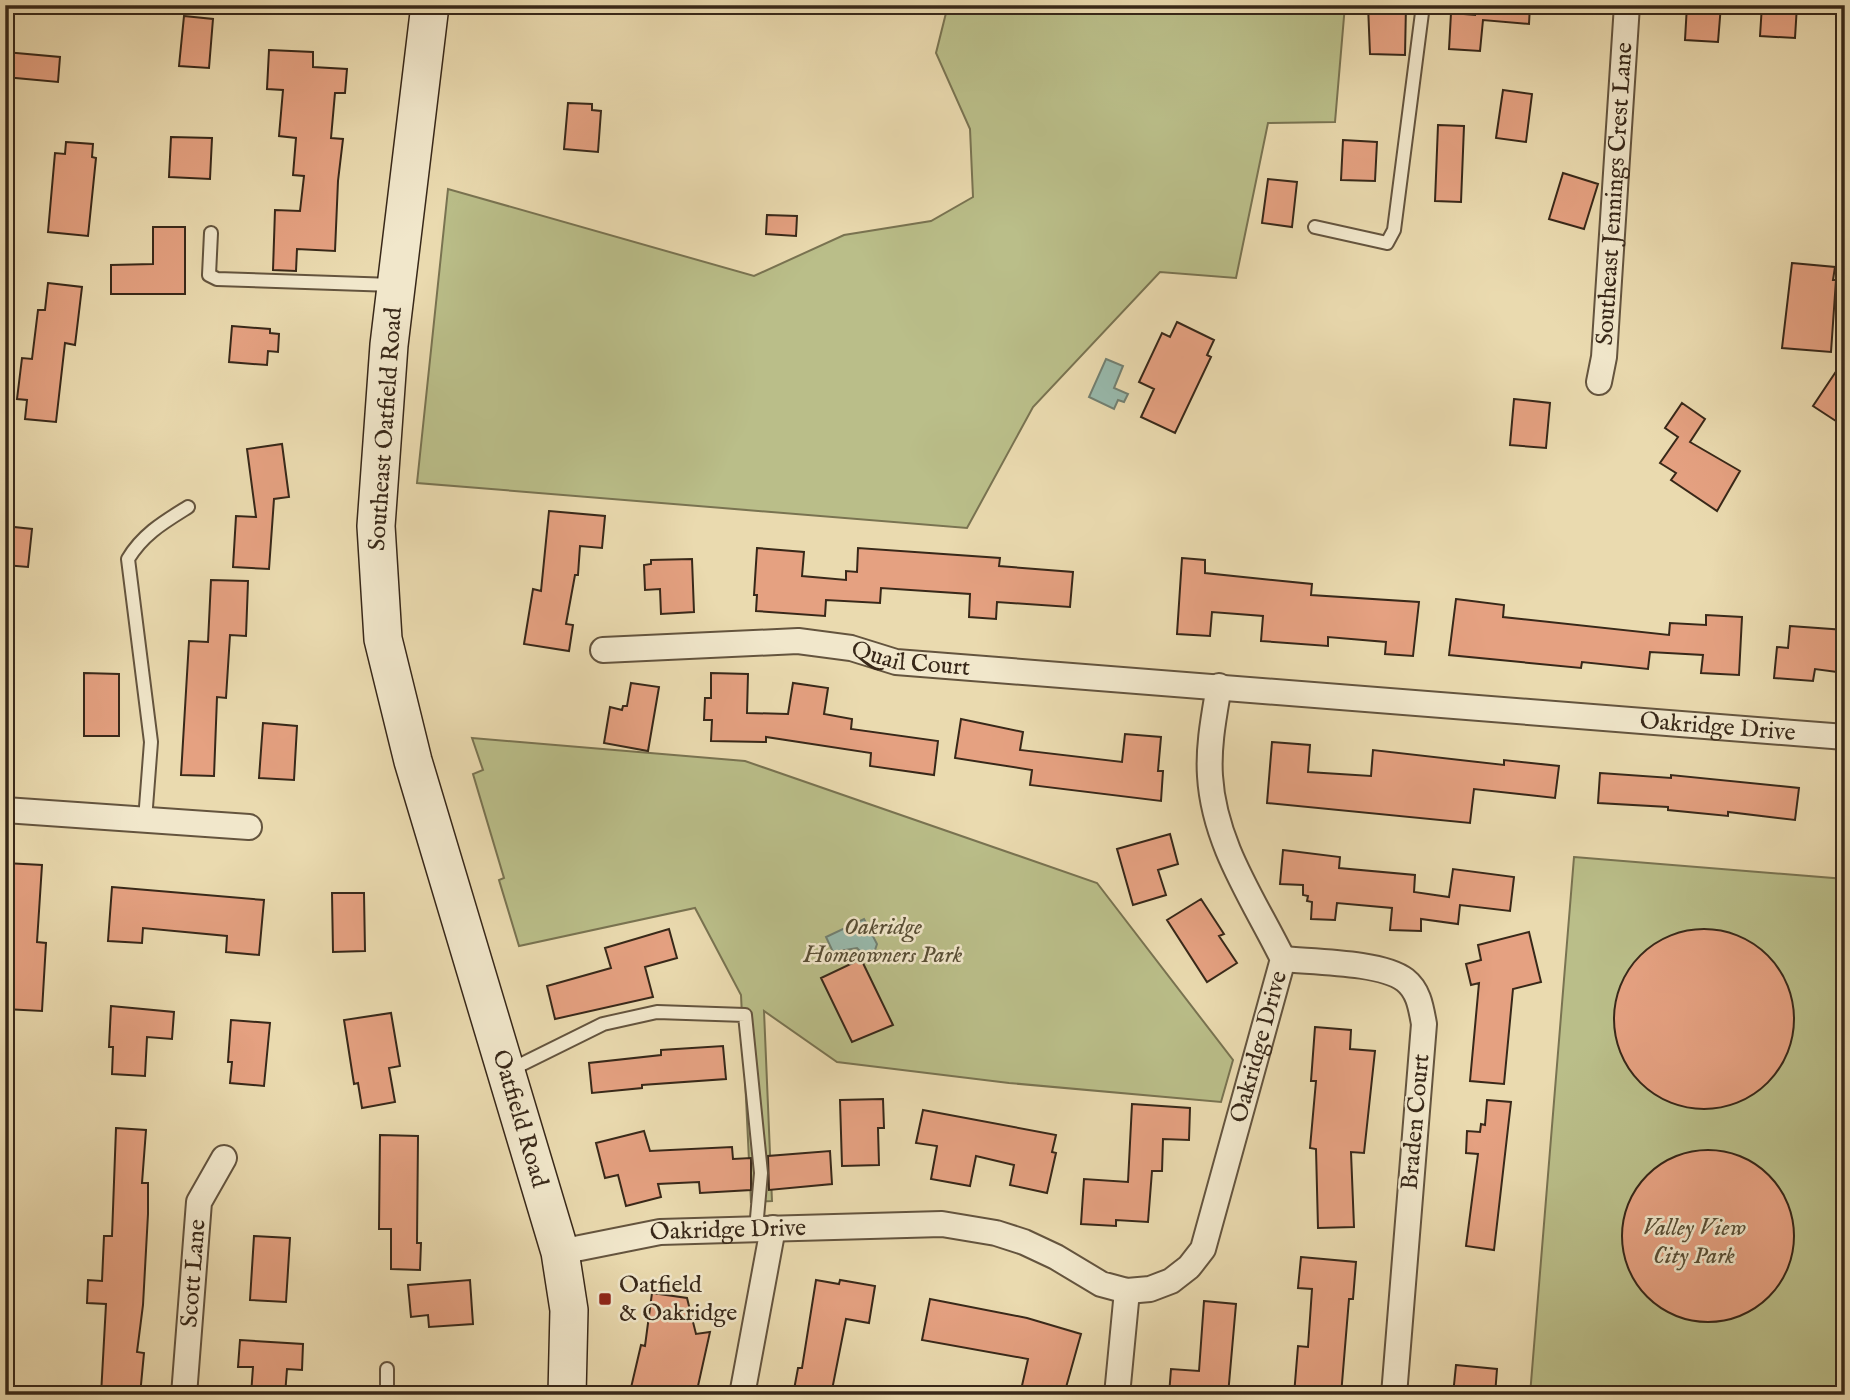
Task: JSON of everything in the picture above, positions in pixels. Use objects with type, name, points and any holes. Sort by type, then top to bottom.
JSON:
[{"type":"main road","name":"Southeast Oatfield Road","points":[[430,6],[379,457],[375,544],[379,600],[394,694],[439,847]]},
{"type":"main road","name":"Oatfield Road","points":[[439,847],[560,1252],[569,1310],[567,1395]]},
{"type":"street","name":"Southeast Jennings Crest Lane","points":[[1599,382],[1604,357],[1627,5]]},
{"type":"street","name":"Quail Court","points":[[603,650],[798,642],[851,648],[897,662],[1219,686]]},
{"type":"street","name":"Oakridge Drive","points":[[560,1252],[660,1232],[931,1224],[972,1228],[1024,1242],[1101,1284],[1127,1291],[1150,1289],[1171,1281],[1189,1267],[1203,1249],[1283,959],[1238,874],[1213,802],[1210,775],[1211,729],[1219,686],[1845,737]]},
{"type":"street","points":[[5,810],[249,827]]},
{"type":"street","name":"Braden Court","points":[[1283,959],[1381,970],[1405,980],[1420,1000],[1424,1024],[1394,1395]]},
{"type":"street","name":"Scott Lane","points":[[184,1395],[199,1202],[225,1158]]},
{"type":"street","points":[[742,1395],[765,1228]]},
{"type":"street","points":[[1117,1395],[1127,1291]]},
{"type":"lane","points":[[375,5],[430,6]]},
{"type":"lane","points":[[1315,227],[1387,243],[1394,230],[1423,5]]},
{"type":"lane","points":[[211,233],[209,275],[217,279],[397,285]]},
{"type":"lane","points":[[145,820],[151,742],[128,559],[137,544],[155,527],[188,507]]},
{"type":"lane","points":[[508,1071],[603,1024],[657,1012],[745,1015],[765,1228]]},
{"type":"lane","points":[[387,1369],[387,1395]]},
{"type":"green space","points":[[948,5],[1170,5],[1280,14],[1281,5],[1345,5],[1335,122],[1268,123],[1236,278],[1160,272],[1033,407],[967,528],[417,483],[448,189],[754,276],[844,235],[931,221],[973,197],[970,129],[936,53]]},
{"type":"green space","name":"Oakridge Homeowners Park","points":[[472,738],[745,761],[1097,883],[1233,1060],[1221,1102],[1009,1083],[837,1062],[764,1011],[772,1201],[751,1202],[741,995],[695,908],[519,946],[499,880],[504,878],[473,774],[483,770]]},
{"type":"green space","name":"Valley View City Park","points":[[1574,857],[1845,879],[1845,1395],[1530,1395]]},
{"type":"shaded area","points":[[1106,359],[1123,366],[1114,388],[1128,394],[1124,402],[1118,400],[1114,409],[1089,397]]},
{"type":"shaded area","points":[[864,919],[877,944],[874,953],[864,955],[857,948],[833,952],[826,937]]},
{"type":"building","points":[[1368,5],[1406,5],[1405,55],[1370,54]]},
{"type":"building","points":[[1475,5],[1530,5],[1529,24],[1483,20],[1480,51],[1449,49],[1451,13],[1475,15]]},
{"type":"building","points":[[1687,5],[1721,5],[1718,42],[1685,40]]},
{"type":"building","points":[[1762,5],[1797,5],[1795,38],[1760,36]]},
{"type":"building","points":[[184,16],[213,19],[209,68],[179,66]]},
{"type":"building","points":[[269,50],[313,52],[313,67],[347,69],[345,93],[335,93],[331,138],[343,139],[335,251],[297,249],[296,271],[273,270],[275,210],[300,211],[304,176],[293,175],[296,138],[279,136],[283,90],[267,89]]},
{"type":"building","points":[[5,52],[60,57],[58,82],[5,77]]},
{"type":"building","points":[[1503,90],[1532,94],[1526,142],[1496,138]]},
{"type":"building","points":[[568,103],[592,104],[592,110],[601,111],[598,152],[564,149]]},
{"type":"building","points":[[1438,125],[1464,126],[1461,202],[1435,201]]},
{"type":"building","points":[[171,137],[212,138],[210,179],[169,177]]},
{"type":"building","points":[[1343,140],[1377,142],[1375,181],[1341,180]]},
{"type":"building","points":[[66,142],[93,144],[92,157],[96,158],[88,236],[48,232],[55,153],[65,154]]},
{"type":"building","points":[[1563,173],[1598,184],[1584,229],[1549,219]]},
{"type":"building","points":[[1268,179],[1297,182],[1292,227],[1262,223]]},
{"type":"building","points":[[767,215],[797,216],[796,236],[766,234]]},
{"type":"building","points":[[153,227],[185,227],[185,294],[111,294],[111,265],[153,264]]},
{"type":"building","points":[[1792,263],[1835,267],[1831,352],[1782,348]]},
{"type":"building","points":[[48,283],[82,287],[75,345],[65,343],[56,422],[25,419],[27,400],[17,399],[22,358],[32,359],[38,310],[45,310]]},
{"type":"building","points":[[1177,322],[1214,340],[1207,355],[1211,357],[1175,433],[1141,417],[1154,389],[1139,382],[1162,333],[1170,337]]},
{"type":"building","points":[[232,326],[270,329],[270,333],[279,334],[278,352],[268,351],[267,365],[229,362]]},
{"type":"building","points":[[1845,358],[1845,427],[1813,406]]},
{"type":"building","points":[[1514,399],[1550,403],[1546,448],[1510,445]]},
{"type":"building","points":[[1682,403],[1705,419],[1690,442],[1740,471],[1717,511],[1671,480],[1676,473],[1660,463],[1678,437],[1665,428]]},
{"type":"building","points":[[282,444],[289,497],[274,499],[269,569],[233,567],[236,516],[256,517],[247,449]]},
{"type":"building","points":[[549,511],[605,516],[602,548],[580,546],[578,575],[575,575],[566,624],[573,625],[569,651],[524,644],[533,589],[541,591]]},
{"type":"building","points":[[5,526],[32,529],[28,567],[5,565]]},
{"type":"building","points":[[757,548],[804,552],[802,576],[846,580],[846,571],[857,572],[858,548],[1000,558],[999,566],[1073,572],[1070,607],[997,602],[996,619],[969,617],[970,594],[881,588],[880,603],[826,600],[825,616],[756,611],[757,595],[754,595]]},
{"type":"building","points":[[1182,558],[1205,560],[1205,573],[1312,584],[1311,595],[1419,602],[1413,656],[1385,654],[1386,642],[1328,637],[1328,646],[1261,641],[1263,616],[1212,612],[1210,636],[1177,634]]},
{"type":"building","points":[[692,559],[694,612],[661,614],[660,589],[645,590],[644,565],[651,564],[651,560]]},
{"type":"building","points":[[211,580],[248,581],[246,636],[230,635],[226,698],[217,697],[214,776],[181,775],[189,641],[208,642]]},
{"type":"building","points":[[1456,599],[1504,605],[1503,617],[1669,635],[1670,623],[1706,625],[1706,615],[1742,617],[1739,675],[1701,673],[1703,655],[1650,652],[1648,669],[1582,662],[1581,668],[1449,655]]},
{"type":"building","points":[[1790,626],[1845,630],[1845,673],[1815,669],[1813,681],[1774,678],[1777,647],[1788,648]]},
{"type":"building","points":[[84,673],[119,674],[119,736],[84,736]]},
{"type":"building","points":[[711,673],[748,674],[747,713],[788,714],[793,683],[828,688],[824,714],[852,719],[851,729],[938,741],[934,775],[870,766],[871,753],[766,737],[766,742],[711,741],[712,720],[704,720],[705,698],[711,698]]},
{"type":"building","points":[[631,683],[659,687],[648,751],[604,743],[610,707],[622,710],[623,706],[627,706]]},
{"type":"building","points":[[961,719],[1023,732],[1020,750],[1122,762],[1125,734],[1161,737],[1158,771],[1163,771],[1161,801],[1030,785],[1032,770],[955,758]]},
{"type":"building","points":[[263,723],[297,726],[294,780],[259,778]]},
{"type":"building","points":[[1272,742],[1310,745],[1308,772],[1371,776],[1373,750],[1504,765],[1504,760],[1559,766],[1555,798],[1474,789],[1470,823],[1267,803]]},
{"type":"building","points":[[1600,773],[1671,778],[1671,775],[1799,788],[1795,820],[1728,812],[1728,816],[1668,810],[1668,807],[1598,803]]},
{"type":"building","points":[[1170,834],[1178,864],[1158,870],[1166,895],[1133,905],[1117,849]]},
{"type":"building","points":[[1283,850],[1340,857],[1339,868],[1415,875],[1414,892],[1449,897],[1453,869],[1514,877],[1510,911],[1460,905],[1458,924],[1421,919],[1421,931],[1390,930],[1392,908],[1337,903],[1335,920],[1311,919],[1312,902],[1307,901],[1308,896],[1303,895],[1303,885],[1280,884]]},
{"type":"building","points":[[5,863],[42,865],[37,942],[46,943],[42,1011],[5,1009],[8,920],[5,919]]},
{"type":"building","points":[[112,887],[264,900],[259,955],[226,952],[227,936],[143,928],[142,943],[108,941]]},
{"type":"building","points":[[332,893],[364,893],[365,951],[333,952]]},
{"type":"building","points":[[1201,899],[1224,934],[1219,936],[1237,963],[1207,982],[1167,920]]},
{"type":"building","points":[[669,929],[677,958],[645,967],[653,997],[555,1019],[547,986],[611,968],[605,948]]},
{"type":"building","points":[[1704,929],[1738,936],[1767,956],[1787,985],[1794,1019],[1787,1053],[1767,1082],[1738,1102],[1704,1109],[1670,1102],[1641,1082],[1621,1053],[1614,1019],[1621,985],[1641,956],[1670,936]]},
{"type":"building","points":[[1529,932],[1541,982],[1513,989],[1504,1084],[1470,1081],[1479,983],[1471,985],[1466,964],[1481,960],[1478,945]]},
{"type":"building","points":[[861,959],[893,1025],[852,1042],[821,978]]},
{"type":"building","points":[[111,1006],[174,1012],[172,1039],[147,1037],[145,1076],[112,1074],[113,1047],[109,1047]]},
{"type":"building","points":[[391,1013],[400,1066],[389,1068],[395,1102],[362,1108],[358,1083],[354,1084],[344,1020]]},
{"type":"building","points":[[231,1020],[270,1023],[264,1086],[230,1083],[232,1062],[228,1062]]},
{"type":"building","points":[[1315,1027],[1351,1030],[1350,1049],[1375,1051],[1364,1153],[1351,1152],[1354,1227],[1318,1228],[1316,1149],[1310,1148],[1316,1081],[1311,1081]]},
{"type":"building","points":[[723,1046],[726,1079],[642,1085],[642,1088],[592,1093],[589,1063],[661,1055],[661,1050]]},
{"type":"building","points":[[883,1099],[884,1128],[878,1128],[879,1165],[842,1166],[840,1100]]},
{"type":"building","points":[[1487,1100],[1511,1102],[1494,1250],[1466,1246],[1478,1154],[1466,1153],[1467,1131],[1480,1132],[1481,1124],[1485,1125]]},
{"type":"building","points":[[1132,1104],[1190,1108],[1189,1140],[1163,1139],[1162,1171],[1152,1171],[1148,1222],[1116,1220],[1116,1226],[1081,1224],[1084,1179],[1128,1182]]},
{"type":"building","points":[[923,1110],[1056,1135],[1052,1152],[1056,1153],[1047,1193],[1010,1185],[1014,1165],[976,1156],[970,1186],[931,1179],[937,1146],[916,1143]]},
{"type":"building","points":[[116,1128],[146,1130],[142,1183],[148,1183],[148,1214],[143,1305],[137,1352],[144,1353],[140,1395],[101,1395],[106,1304],[87,1303],[88,1280],[102,1281],[104,1236],[112,1236]]},
{"type":"building","points":[[644,1131],[650,1151],[732,1147],[733,1159],[751,1158],[751,1190],[700,1193],[699,1182],[658,1184],[661,1197],[626,1206],[618,1175],[605,1178],[596,1143]]},
{"type":"building","points":[[380,1135],[418,1136],[417,1243],[421,1243],[420,1270],[391,1269],[391,1229],[379,1229]]},
{"type":"building","points":[[1708,1150],[1741,1156],[1769,1175],[1788,1203],[1794,1236],[1788,1269],[1769,1297],[1741,1316],[1708,1322],[1675,1316],[1647,1297],[1628,1269],[1622,1236],[1628,1203],[1647,1175],[1675,1156]]},
{"type":"building","points":[[830,1151],[832,1184],[769,1190],[768,1156]]},
{"type":"building","points":[[254,1236],[290,1238],[286,1302],[250,1300]]},
{"type":"building","points":[[1301,1257],[1356,1262],[1353,1299],[1349,1299],[1341,1395],[1294,1395],[1298,1346],[1308,1347],[1312,1289],[1298,1288]]},
{"type":"building","points":[[470,1280],[473,1324],[429,1327],[428,1315],[411,1317],[408,1285]]},
{"type":"building","points":[[816,1280],[839,1284],[840,1280],[875,1286],[869,1323],[846,1319],[831,1395],[793,1395],[798,1368],[802,1368]]},
{"type":"building","points":[[652,1293],[687,1298],[696,1334],[710,1332],[696,1395],[630,1392],[641,1345],[645,1346]]},
{"type":"building","points":[[930,1299],[1027,1318],[1081,1334],[1065,1391],[1054,1388],[1053,1395],[1041,1395],[1021,1390],[1028,1359],[922,1340]]},
{"type":"building","points":[[1204,1301],[1236,1304],[1228,1395],[1169,1395],[1171,1369],[1199,1371]]},
{"type":"building","points":[[240,1340],[303,1344],[302,1370],[287,1369],[285,1395],[251,1395],[253,1367],[238,1367]]},
{"type":"building","points":[[1456,1365],[1497,1369],[1495,1395],[1453,1395]]},
{"type":"place","name":"Oatfield & Oakridge","points":[[605,1299]]}]
